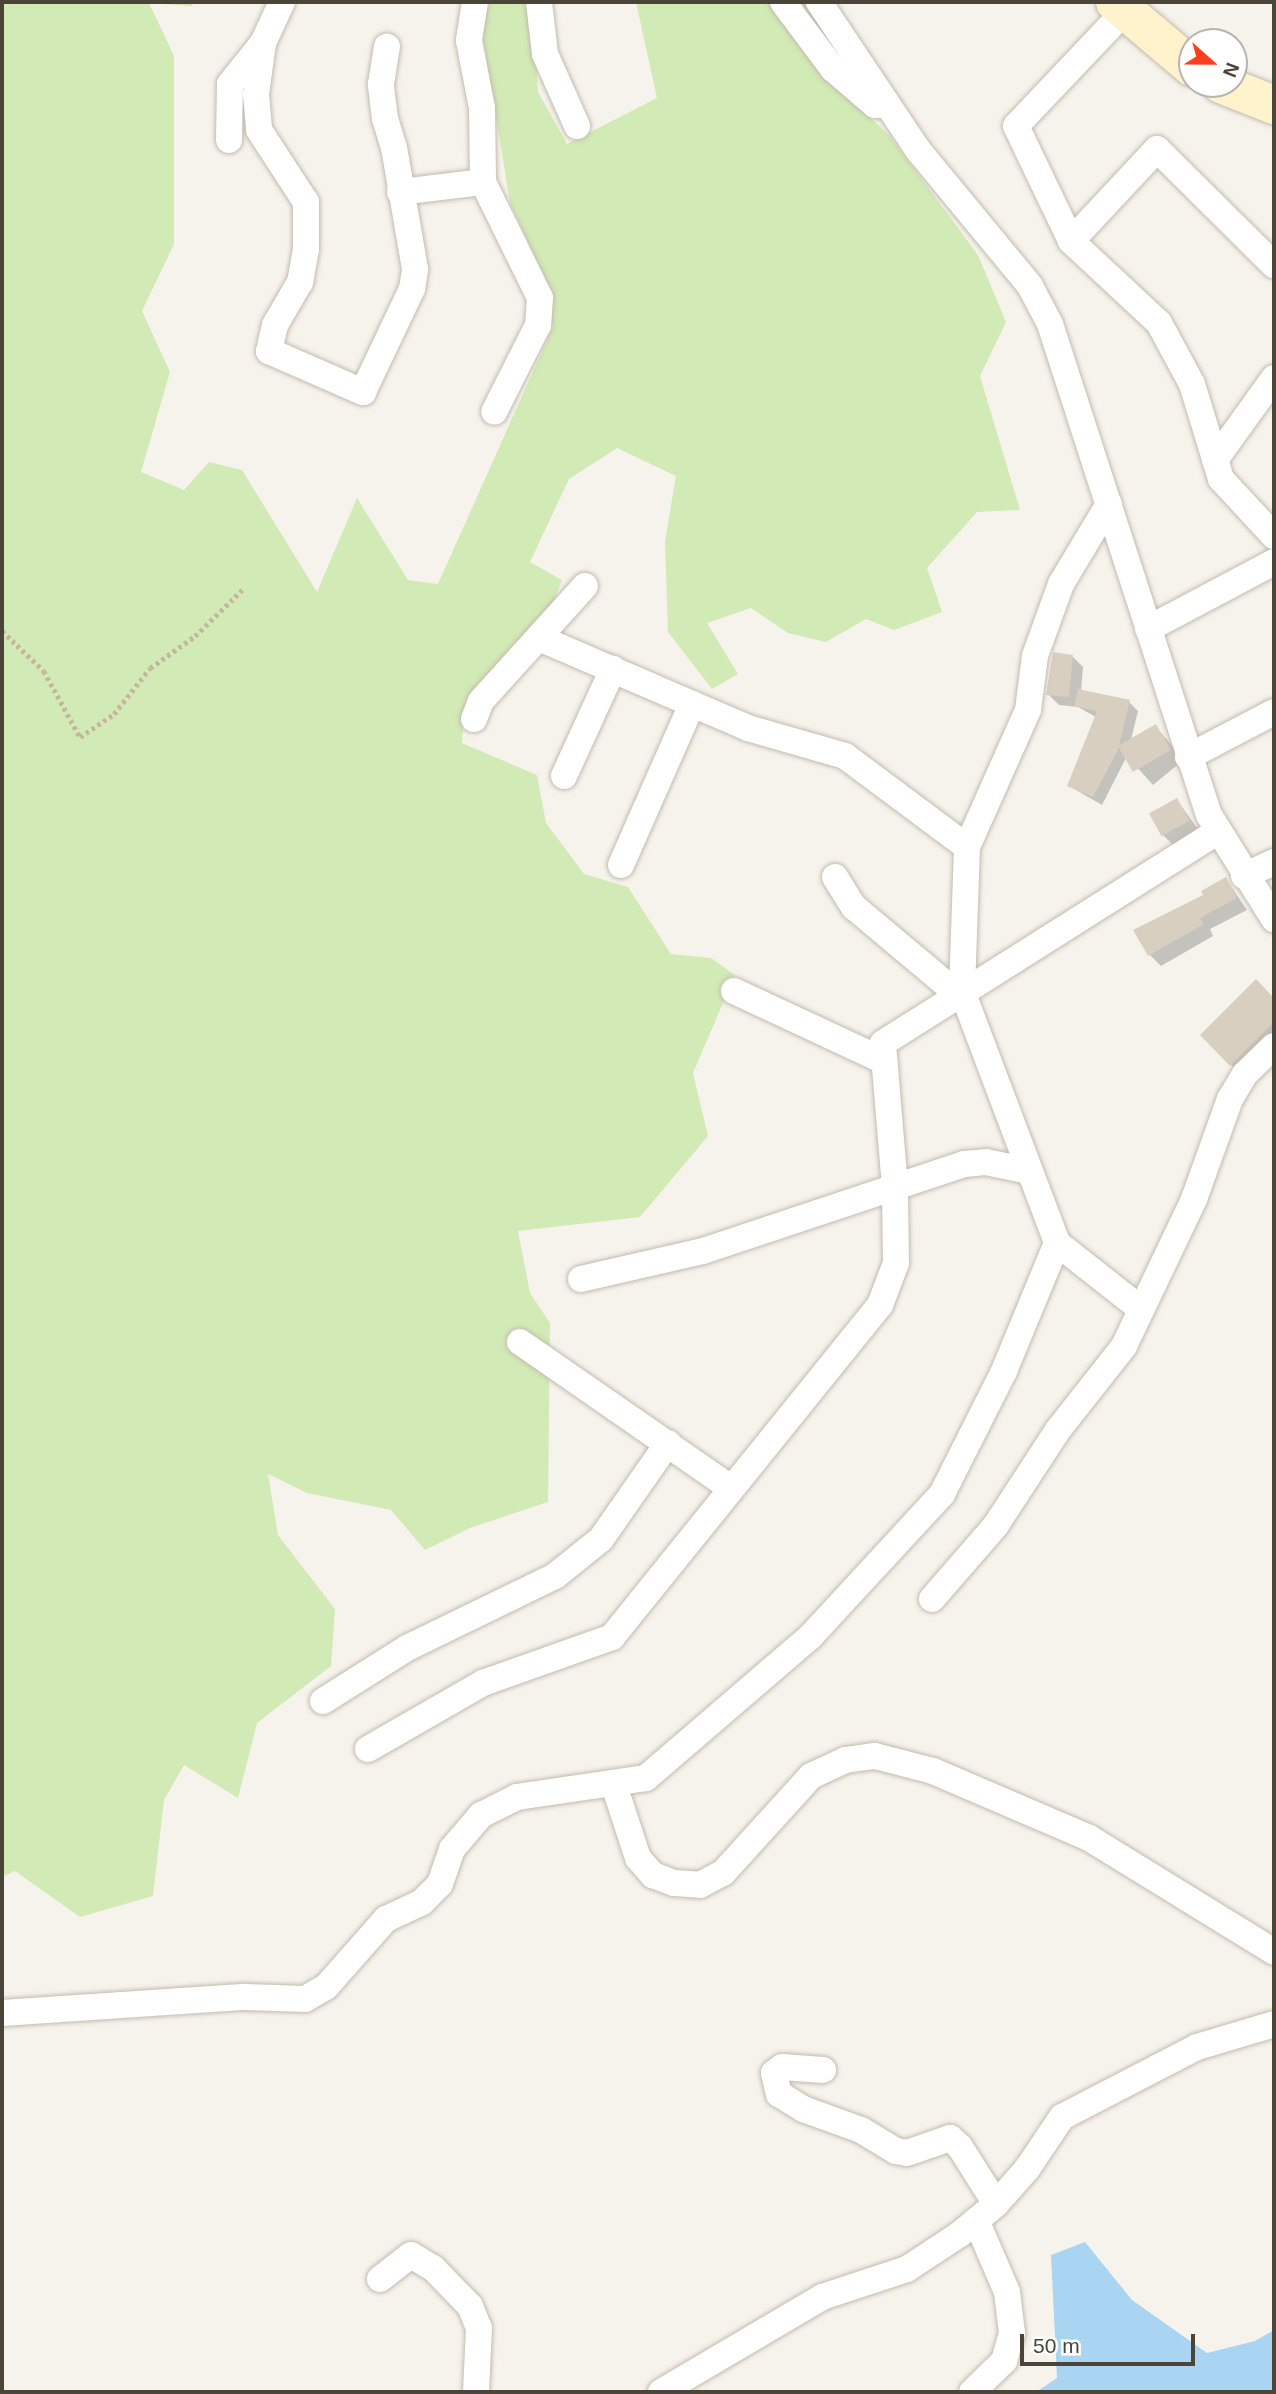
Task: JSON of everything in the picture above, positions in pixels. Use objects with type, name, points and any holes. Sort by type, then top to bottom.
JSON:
[{"type":"main road","points":[[1120,6],[1178,56]]},
{"type":"main road","points":[[1248,95],[1274,105]]},
{"type":"street","points":[[229,140],[230,84],[263,43],[282,2]]},
{"type":"street","points":[[475,2],[470,41],[482,108],[483,182],[540,298],[538,325],[494,412]]},
{"type":"street","points":[[540,2],[545,54],[577,126]]},
{"type":"street","points":[[783,2],[833,69],[875,105],[887,104]]},
{"type":"street","points":[[819,2],[918,150],[1030,286],[1050,324],[1188,757],[1218,831],[1244,876],[1274,919]]},
{"type":"street","points":[[1120,6],[1016,126],[1071,241],[1159,323],[1192,384],[1221,479],[1274,536]]},
{"type":"street","points":[[263,43],[256,94],[259,130],[306,202],[306,249],[300,282],[275,326],[269,351],[363,393],[412,289],[415,269],[381,84],[387,46]]},
{"type":"street","points":[[1071,241],[1157,149],[1274,265]]},
{"type":"street","points":[[400,192],[483,182]]},
{"type":"street","points":[[1215,460],[1274,378]]},
{"type":"street","points":[[1109,504],[1061,584],[1035,656],[1028,710],[967,847],[962,991],[1057,1243],[1141,1309]]},
{"type":"street","points":[[1148,629],[1274,562]]},
{"type":"street","points":[[474,719],[481,701],[585,586]]},
{"type":"street","points":[[540,638],[747,728],[845,756],[967,847]]},
{"type":"street","points":[[564,776],[612,669]]},
{"type":"street","points":[[621,865],[692,704]]},
{"type":"street","points":[[1188,757],[1274,712]]},
{"type":"street","points":[[368,1749],[483,1683],[612,1637],[880,1305],[896,1263],[895,1187],[883,1043],[1218,831]]},
{"type":"street","points":[[1244,876],[1274,862]]},
{"type":"street","points":[[835,877],[854,907],[947,985],[962,991]]},
{"type":"street","points":[[734,992],[884,1060]]},
{"type":"street","points":[[932,1599],[996,1524],[1058,1430],[1124,1346],[1194,1199],[1230,1099],[1245,1074],[1274,1046]]},
{"type":"street","points":[[581,1279],[703,1251],[964,1164],[986,1162],[1029,1171]]},
{"type":"street","points":[[2,2013],[246,1997],[304,1999],[326,1987],[386,1919],[422,1902],[440,1884],[452,1849],[481,1815],[517,1797],[614,1785],[646,1777],[811,1636],[942,1494],[1004,1371],[1057,1243]]},
{"type":"street","points":[[520,1342],[732,1488]]},
{"type":"street","points":[[323,1701],[407,1648],[555,1576],[601,1539],[668,1443]]},
{"type":"street","points":[[614,1785],[638,1858],[653,1875],[674,1883],[700,1885],[723,1873],[811,1776],[845,1760],[875,1756],[933,1771],[1089,1838],[1274,1952]]},
{"type":"street","points":[[661,2392],[822,2297],[907,2269],[986,2212],[1062,2117],[1197,2047],[1274,2024]]},
{"type":"street","points":[[823,2070],[782,2067],[774,2073],[779,2094],[803,2109],[861,2130],[896,2151],[907,2153],[950,2138],[960,2147],[986,2212],[1007,2292],[1012,2333],[1003,2361],[972,2392]]},
{"type":"street","points":[[380,2279],[411,2255],[433,2268],[470,2306],[479,2328],[476,2392]]},
{"type":"path","points":[[2,631],[44,671],[80,737],[114,714],[150,668],[195,636],[242,590]]},
{"type":"green space","points":[[2,2],[194,2],[192,6],[149,3],[174,56],[174,244],[142,311],[170,372],[141,472],[184,490],[209,462],[242,470],[317,592],[357,498],[408,580],[438,584],[553,327],[542,273],[510,202],[481,26],[491,2],[532,2],[538,92],[567,144],[657,98],[636,2],[810,2],[835,47],[816,68],[889,135],[978,255],[1006,322],[980,376],[1020,510],[977,512],[927,568],[942,612],[894,630],[866,619],[826,642],[788,633],[751,608],[707,623],[738,674],[712,689],[668,632],[665,541],[676,476],[617,448],[569,479],[530,562],[562,580],[544,626],[465,706],[462,743],[537,775],[546,823],[584,874],[628,887],[671,954],[711,958],[735,975],[693,1073],[708,1136],[640,1217],[518,1231],[530,1293],[550,1323],[548,1502],[470,1528],[425,1550],[391,1510],[307,1493],[268,1474],[278,1535],[335,1609],[331,1666],[257,1723],[238,1798],[184,1765],[164,1800],[153,1896],[80,1917],[15,1871],[2,1877]]},
{"type":"water","points":[[1085,2242],[1132,2300],[1207,2353],[1255,2341],[1274,2330],[1274,2392],[1036,2392],[1057,2378],[1051,2255]]},
{"type":"building","points":[[1053,652],[1073,655],[1069,697],[1046,695]]},
{"type":"building","points":[[1078,689],[1130,700],[1118,750],[1093,797],[1067,786],[1097,711],[1074,706]]},
{"type":"building","points":[[1156,724],[1171,750],[1133,772],[1118,746]]},
{"type":"building","points":[[1177,798],[1190,821],[1162,836],[1149,814]]},
{"type":"building","points":[[1226,877],[1237,898],[1200,918],[1204,924],[1148,956],[1133,930],[1203,895],[1201,891]]},
{"type":"building","points":[[1256,979],[1274,998],[1274,1022],[1230,1066],[1200,1035]]}]
